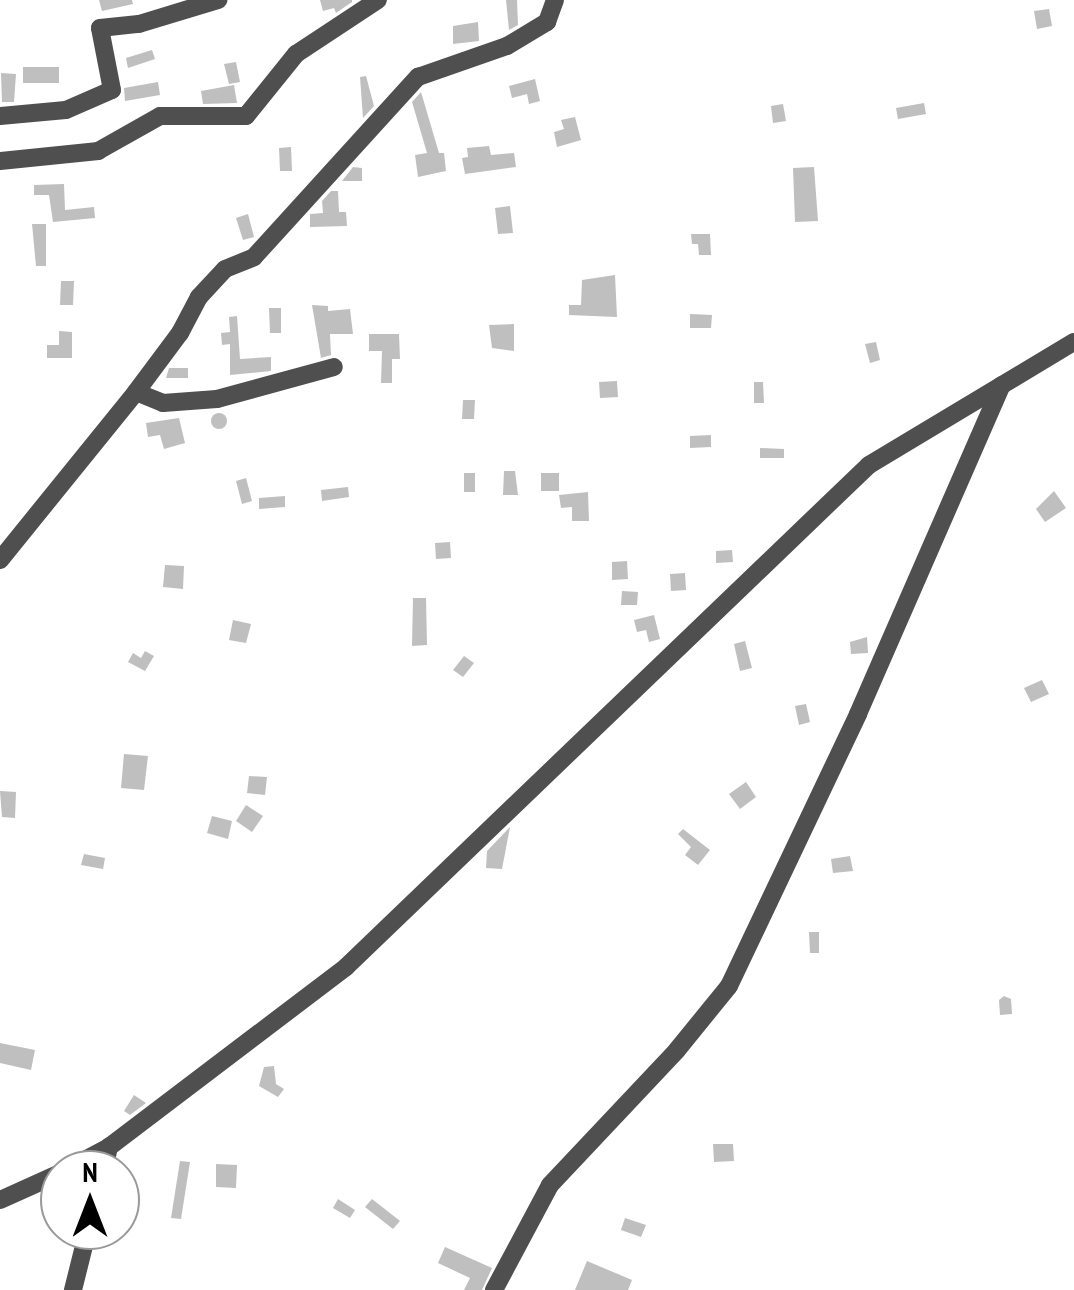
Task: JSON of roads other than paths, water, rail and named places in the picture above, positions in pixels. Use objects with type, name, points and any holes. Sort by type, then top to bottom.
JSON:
[{"type":"street","points":[[0,116],[66,110],[112,90],[100,28],[139,24],[218,0]]},
{"type":"street","points":[[0,161],[98,150],[160,116],[246,116],[296,54],[378,0]]},
{"type":"street","points":[[0,560],[136,392],[180,333],[199,297],[225,269],[254,258],[418,77],[506,46],[547,22],[555,0]]},
{"type":"street","points":[[104,1150],[346,967],[869,465],[1074,342]]},
{"type":"street","points":[[136,392],[163,403],[217,399],[334,367]]},
{"type":"street","points":[[494,1290],[550,1185],[677,1050],[729,986],[858,714],[1002,385]]},
{"type":"street","points":[[0,1200],[40,1182]]},
{"type":"street","points":[[73,1290],[83,1250]]}]
